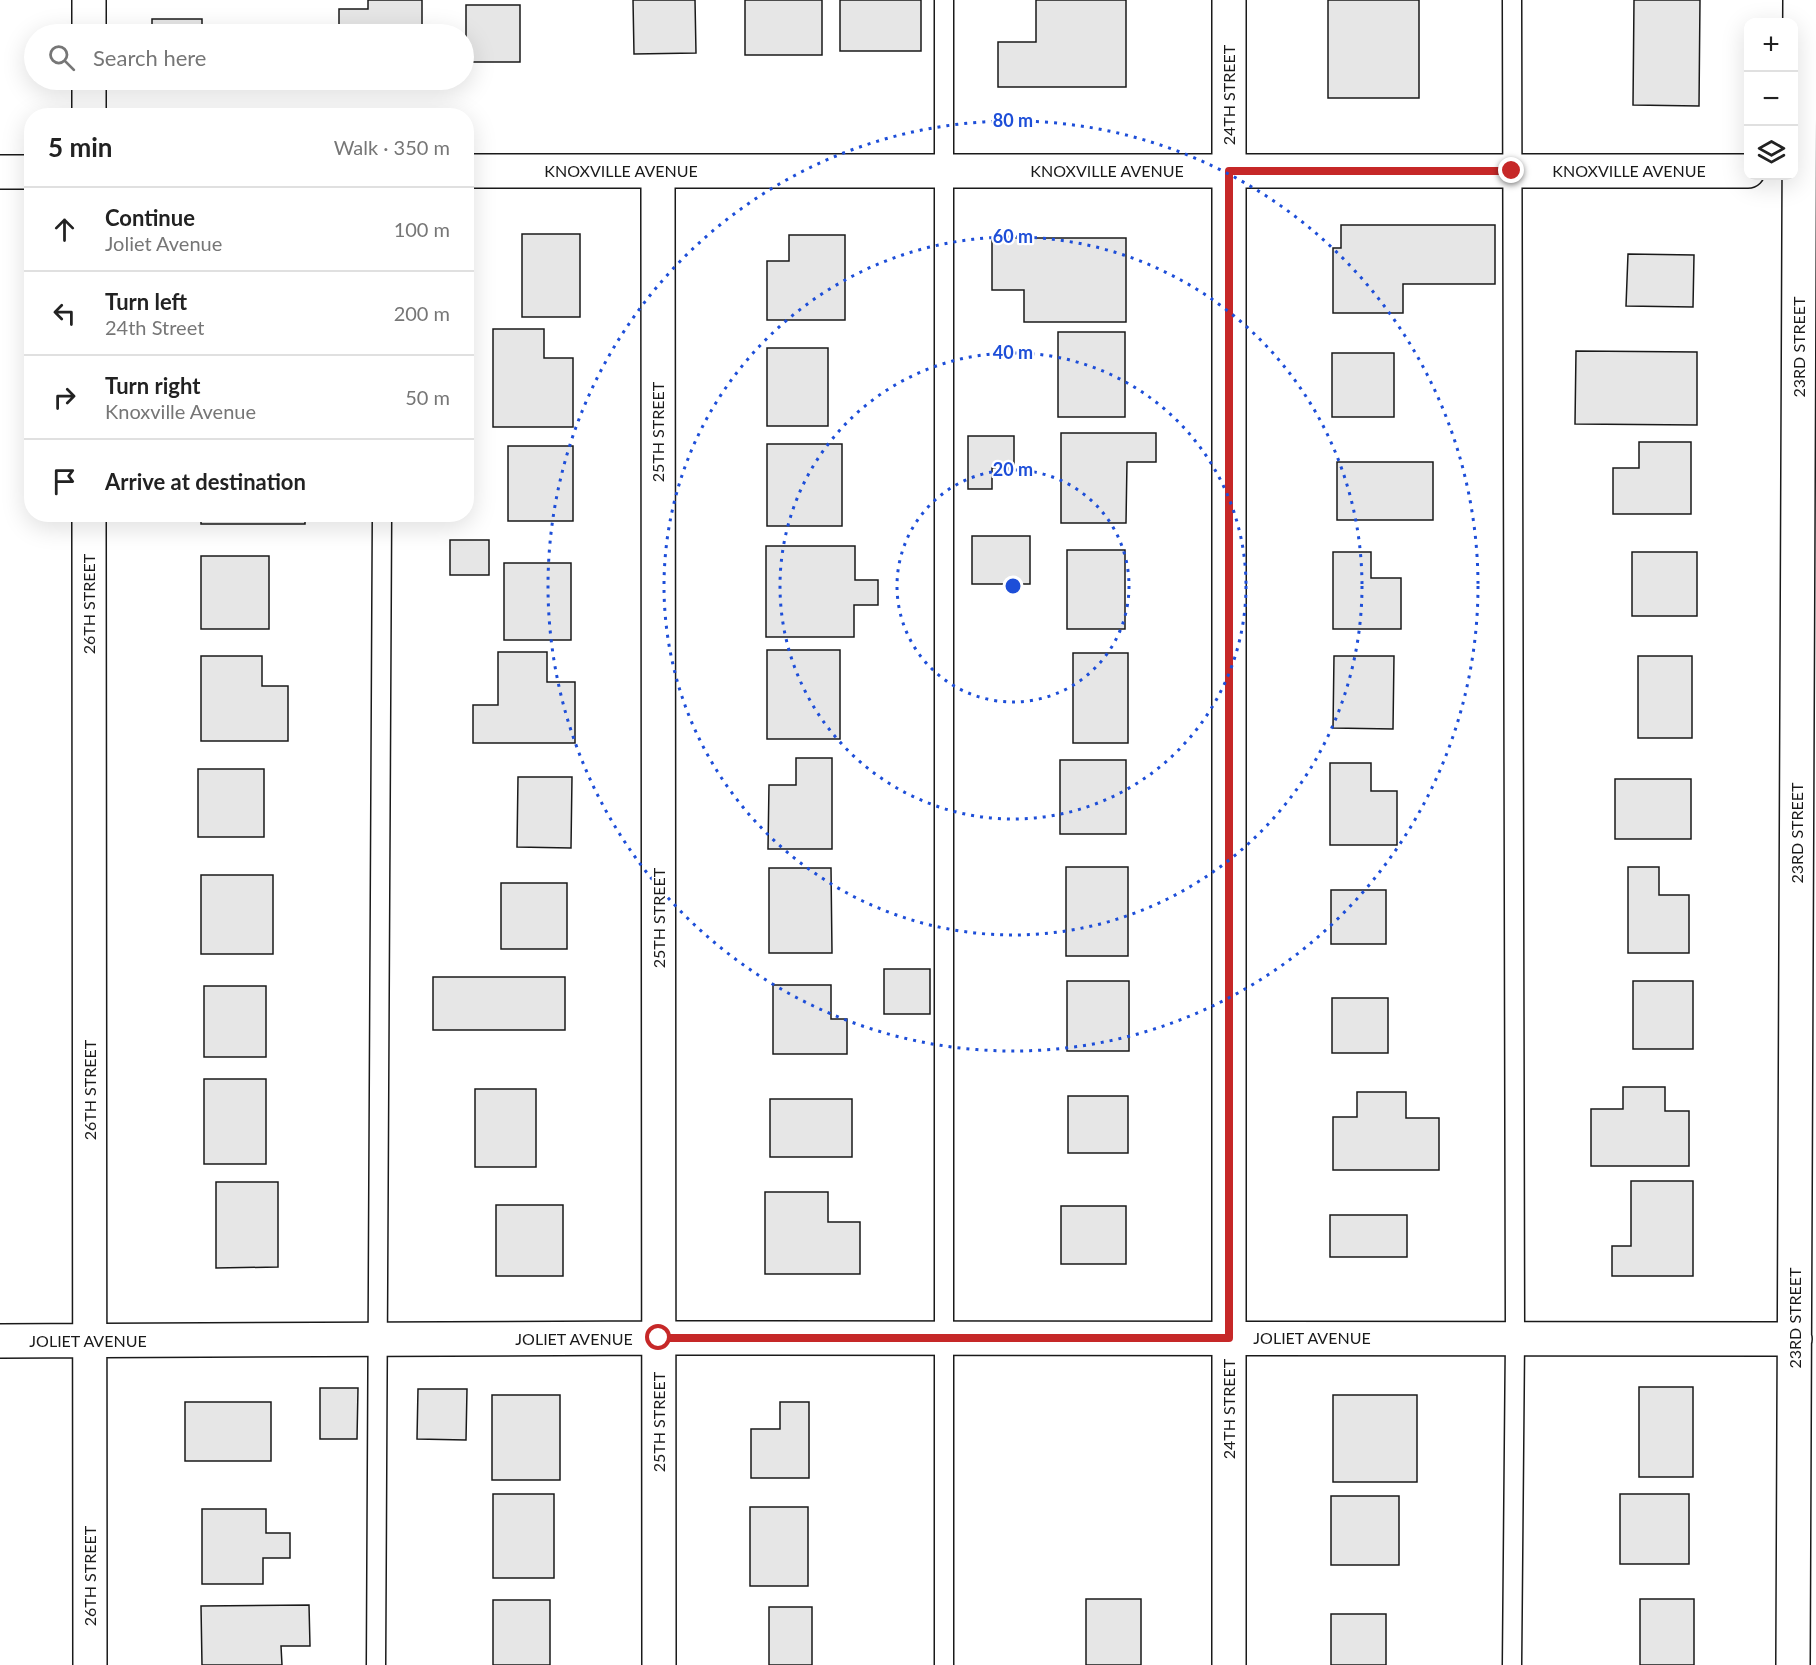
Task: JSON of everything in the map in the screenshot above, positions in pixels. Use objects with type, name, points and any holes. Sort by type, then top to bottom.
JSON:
[{"type":"street","points":[[89,0],[89,24]]},
{"type":"street","name":"24TH STREET","points":[[1229,0],[1229,1665]]},
{"type":"street","name":"23RD STREET","points":[[1793,1665],[1805,1380],[1795,1339],[1806,1109],[1803,171],[1800,0]]},
{"type":"street","points":[[89,90],[89,108]]},
{"type":"street","name":"KNOXVILLE AVENUE","points":[[474,171],[1744,171]]},
{"type":"street","name":"25TH STREET","points":[[658,171],[659,1665]]},
{"type":"street","points":[[0,172],[24,172]]},
{"type":"street","name":"26TH STREET","points":[[89,522],[90,1665]]},
{"type":"street","name":"JOLIET AVENUE","points":[[0,1341],[659,1338],[1795,1339]]},
{"type":"lane","points":[[944,0],[944,1665]]},
{"type":"lane","points":[[1512,0],[1515,1338],[1512,1665]]},
{"type":"lane","points":[[376,1665],[382,522]]},
{"type":"building","points":[[368,0],[422,0],[422,24],[339,24],[339,9],[368,9]]},
{"type":"building","points":[[633,0],[695,0],[696,53],[634,54]]},
{"type":"building","points":[[745,0],[822,0],[822,55],[745,55]]},
{"type":"building","points":[[840,0],[921,0],[921,51],[840,51]]},
{"type":"building","points":[[1036,0],[1126,0],[1126,87],[998,87],[998,42],[1036,42]]},
{"type":"building","points":[[1328,0],[1419,0],[1419,98],[1328,98]]},
{"type":"building","points":[[1634,0],[1700,0],[1699,106],[1633,105]]},
{"type":"building","points":[[466,5],[520,5],[520,62],[474,62],[474,24],[466,24]]},
{"type":"building","points":[[152,19],[202,19],[202,24],[152,24]]},
{"type":"building","points":[[1341,225],[1495,225],[1495,284],[1403,284],[1403,313],[1333,313],[1333,248],[1341,248]]},
{"type":"building","points":[[522,234],[580,234],[580,317],[522,317]]},
{"type":"building","points":[[789,235],[845,235],[845,320],[767,320],[767,261],[789,261]]},
{"type":"building","points":[[992,238],[1126,238],[1126,322],[1024,322],[1024,290],[992,290]]},
{"type":"building","points":[[1628,254],[1694,255],[1693,307],[1626,306]]},
{"type":"building","points":[[493,329],[544,329],[544,358],[573,358],[573,427],[493,427]]},
{"type":"building","points":[[1058,332],[1125,332],[1125,417],[1058,417]]},
{"type":"building","points":[[767,348],[828,348],[828,426],[767,426]]},
{"type":"building","points":[[1576,351],[1697,352],[1697,425],[1575,424]]},
{"type":"building","points":[[1332,353],[1394,353],[1394,417],[1332,417]]},
{"type":"building","points":[[1061,433],[1156,433],[1156,462],[1127,462],[1126,523],[1061,523]]},
{"type":"building","points":[[968,436],[1014,436],[1014,468],[992,468],[992,489],[968,489]]},
{"type":"building","points":[[1639,442],[1691,442],[1691,514],[1613,514],[1613,468],[1639,468]]},
{"type":"building","points":[[767,444],[842,444],[842,526],[767,526]]},
{"type":"building","points":[[508,446],[573,446],[573,521],[508,521]]},
{"type":"building","points":[[1337,462],[1433,462],[1433,520],[1337,520]]},
{"type":"building","points":[[201,522],[305,522],[305,524],[201,524]]},
{"type":"building","points":[[972,536],[1030,536],[1030,584],[972,584]]},
{"type":"building","points":[[450,540],[489,540],[489,575],[450,575]]},
{"type":"building","points":[[766,546],[855,546],[855,580],[878,580],[878,605],[854,605],[854,637],[766,637]]},
{"type":"building","points":[[1067,550],[1125,550],[1125,629],[1067,629]]},
{"type":"building","points":[[1333,552],[1371,552],[1371,578],[1401,578],[1401,629],[1333,629]]},
{"type":"building","points":[[1632,552],[1697,552],[1697,616],[1632,616]]},
{"type":"building","points":[[201,556],[269,556],[269,629],[201,629]]},
{"type":"building","points":[[504,563],[571,563],[571,640],[504,640]]},
{"type":"building","points":[[767,650],[840,650],[840,739],[767,739]]},
{"type":"building","points":[[498,652],[547,652],[547,682],[575,682],[575,743],[473,743],[473,705],[498,705]]},
{"type":"building","points":[[1073,653],[1128,653],[1128,743],[1073,743]]},
{"type":"building","points":[[201,656],[262,656],[262,686],[288,686],[288,741],[201,741]]},
{"type":"building","points":[[1334,656],[1394,656],[1393,729],[1333,728]]},
{"type":"building","points":[[1638,656],[1692,656],[1692,738],[1638,738]]},
{"type":"building","points":[[796,758],[832,758],[832,849],[768,849],[769,785],[796,785]]},
{"type":"building","points":[[1060,760],[1126,760],[1126,834],[1060,834]]},
{"type":"building","points":[[1330,763],[1371,763],[1371,791],[1397,791],[1397,845],[1330,845]]},
{"type":"building","points":[[198,769],[264,769],[264,837],[198,837]]},
{"type":"building","points":[[518,777],[572,777],[571,848],[517,847]]},
{"type":"building","points":[[1615,779],[1691,779],[1691,839],[1615,839]]},
{"type":"building","points":[[1066,867],[1128,867],[1128,956],[1066,956]]},
{"type":"building","points":[[1628,867],[1659,867],[1659,895],[1689,895],[1689,953],[1628,953]]},
{"type":"building","points":[[769,868],[831,868],[832,953],[769,953]]},
{"type":"building","points":[[201,875],[273,875],[273,954],[201,954]]},
{"type":"building","points":[[501,883],[567,883],[567,949],[501,949]]},
{"type":"building","points":[[1331,890],[1386,890],[1386,944],[1331,944]]},
{"type":"building","points":[[884,969],[930,969],[930,1014],[884,1014]]},
{"type":"building","points":[[433,977],[565,977],[565,1030],[433,1030]]},
{"type":"building","points":[[1067,981],[1129,981],[1129,1051],[1067,1051]]},
{"type":"building","points":[[1633,981],[1693,981],[1693,1049],[1633,1049]]},
{"type":"building","points":[[773,985],[831,985],[831,1019],[847,1019],[847,1054],[773,1054]]},
{"type":"building","points":[[204,986],[266,986],[266,1057],[204,1057]]},
{"type":"building","points":[[1332,998],[1388,998],[1388,1053],[1332,1053]]},
{"type":"building","points":[[204,1079],[266,1079],[266,1164],[204,1164]]},
{"type":"building","points":[[1623,1087],[1665,1087],[1665,1111],[1689,1111],[1689,1166],[1591,1166],[1591,1109],[1623,1109]]},
{"type":"building","points":[[475,1089],[536,1089],[536,1167],[475,1167]]},
{"type":"building","points":[[1357,1092],[1406,1092],[1406,1118],[1439,1118],[1439,1170],[1333,1170],[1333,1117],[1357,1117]]},
{"type":"building","points":[[1068,1096],[1128,1096],[1128,1153],[1068,1153]]},
{"type":"building","points":[[770,1099],[852,1099],[852,1157],[770,1157]]},
{"type":"building","points":[[1631,1181],[1693,1181],[1693,1276],[1612,1276],[1612,1246],[1631,1246]]},
{"type":"building","points":[[216,1182],[278,1182],[278,1267],[216,1268]]},
{"type":"building","points":[[765,1192],[828,1192],[828,1222],[860,1222],[860,1274],[765,1274]]},
{"type":"building","points":[[496,1205],[563,1205],[563,1276],[496,1276]]},
{"type":"building","points":[[1061,1206],[1126,1206],[1126,1264],[1061,1264]]},
{"type":"building","points":[[1330,1215],[1407,1215],[1407,1257],[1330,1257]]},
{"type":"building","points":[[1639,1387],[1693,1387],[1693,1477],[1639,1477]]},
{"type":"building","points":[[320,1388],[358,1388],[357,1439],[320,1439]]},
{"type":"building","points":[[418,1389],[467,1389],[466,1440],[417,1439]]},
{"type":"building","points":[[492,1395],[560,1395],[560,1480],[492,1480]]},
{"type":"building","points":[[1333,1395],[1417,1395],[1417,1482],[1333,1482]]},
{"type":"building","points":[[185,1402],[271,1402],[271,1461],[185,1461]]},
{"type":"building","points":[[780,1402],[809,1402],[809,1478],[751,1478],[751,1429],[780,1429]]},
{"type":"building","points":[[493,1494],[554,1494],[554,1578],[493,1578]]},
{"type":"building","points":[[1620,1494],[1689,1494],[1689,1564],[1620,1564]]},
{"type":"building","points":[[1331,1496],[1399,1496],[1399,1565],[1331,1565]]},
{"type":"building","points":[[750,1507],[808,1507],[808,1586],[750,1586]]},
{"type":"building","points":[[202,1509],[266,1509],[266,1533],[290,1533],[290,1558],[263,1558],[263,1584],[202,1584]]},
{"type":"building","points":[[1086,1599],[1141,1599],[1141,1665],[1086,1665]]},
{"type":"building","points":[[1640,1599],[1694,1599],[1694,1665],[1640,1665]]},
{"type":"building","points":[[493,1600],[550,1600],[550,1665],[493,1665]]},
{"type":"building","points":[[309,1605],[310,1646],[281,1646],[282,1665],[202,1665],[201,1606]]},
{"type":"building","points":[[769,1607],[812,1607],[812,1665],[769,1665]]},
{"type":"building","points":[[1331,1614],[1386,1614],[1386,1665],[1331,1665]]},
{"type":"route","points":[[659,1338],[1229,1338],[1229,171],[1512,171]]}]
